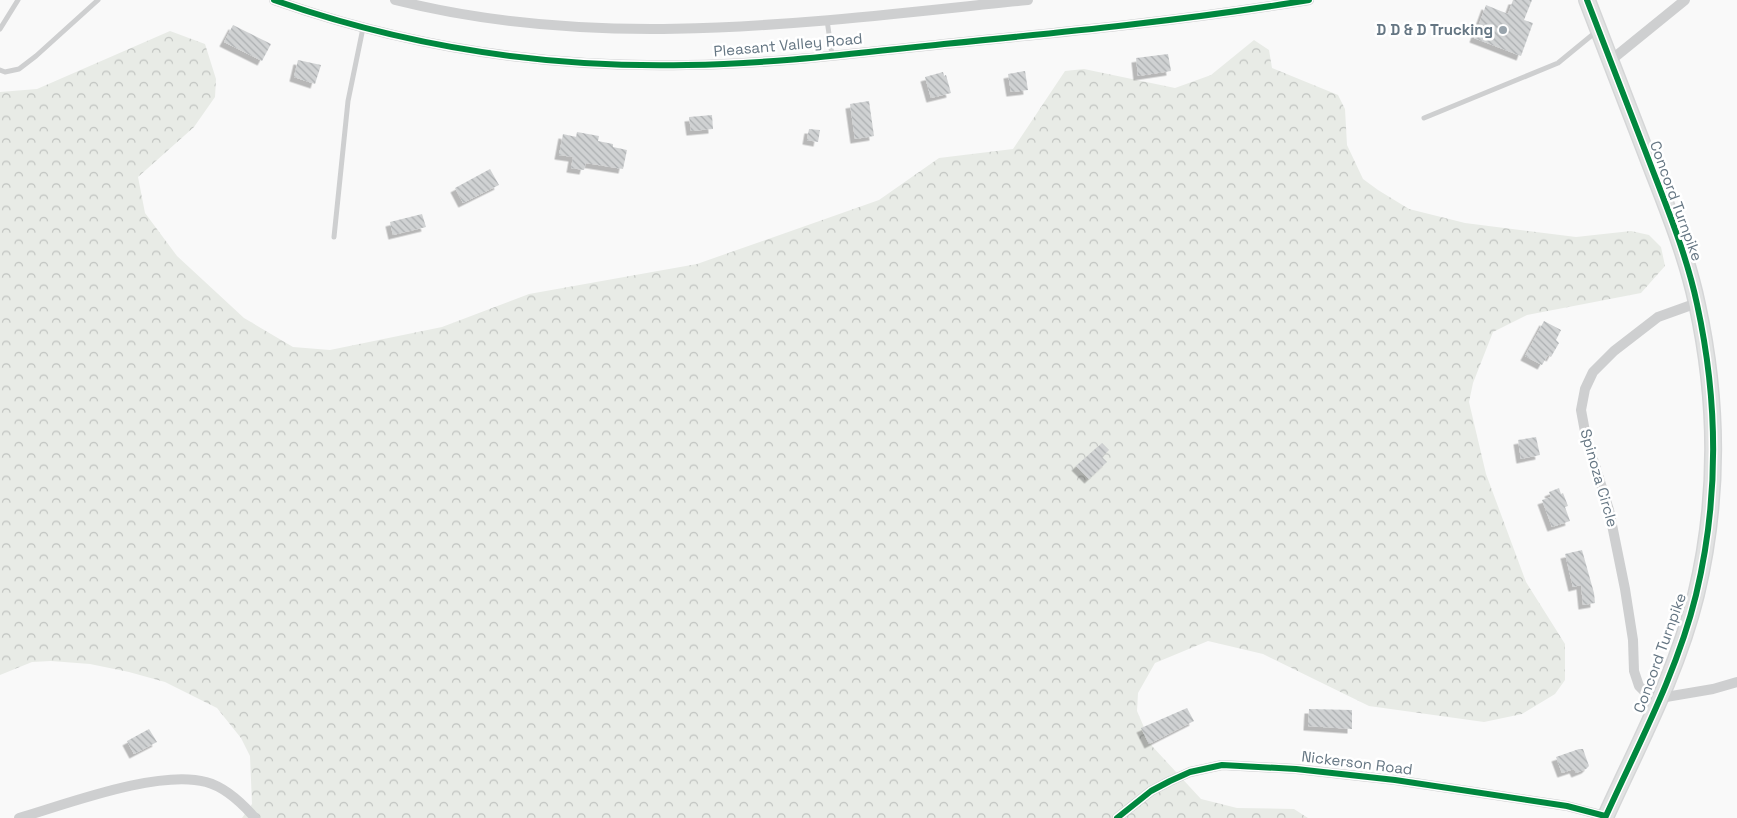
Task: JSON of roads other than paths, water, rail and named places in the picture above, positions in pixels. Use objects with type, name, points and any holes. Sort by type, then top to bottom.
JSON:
[{"type":"street","name":"Pleasant Valley Road","points":[[274,0],[363,28],[482,53],[552,61],[620,65],[697,65],[832,55],[1058,33],[1243,11],[1309,0]]},
{"type":"street","name":"Pleasant Valley Road","points":[[395,0],[495,20],[570,28],[664,30],[827,20],[1028,0]]},
{"type":"street","name":"Concord Turnpike","points":[[1588,0],[1683,251],[1697,303],[1707,354],[1713,409],[1713,461],[1710,511],[1706,547],[1696,596],[1660,698],[1605,817]]},
{"type":"street","points":[[1610,61],[1685,0]]},
{"type":"street","name":"Spinoza Circle","points":[[1660,698],[1647,694],[1639,686],[1635,678],[1633,640],[1625,589],[1609,510],[1586,437],[1581,410],[1585,389],[1593,372],[1614,351],[1658,317],[1697,303]]},
{"type":"street","points":[[1660,698],[1713,689],[1737,682]]},
{"type":"street","name":"Nickerson Road","points":[[1117,818],[1151,791],[1170,781],[1190,772],[1222,765],[1296,769],[1395,780],[1567,806],[1605,817]]},
{"type":"street","points":[[19,818],[115,790],[154,781],[192,779],[220,787],[246,807],[254,818]]},
{"type":"lane","points":[[0,29],[18,0]]},
{"type":"lane","points":[[0,70],[5,72],[20,69],[98,0]]},
{"type":"lane","points":[[827,20],[832,55]]},
{"type":"lane","points":[[334,237],[348,101],[363,28]]},
{"type":"lane","points":[[1424,118],[1558,63],[1599,30]]},
{"type":"place","name":"D D & D Trucking","points":[[1503,30]]}]
